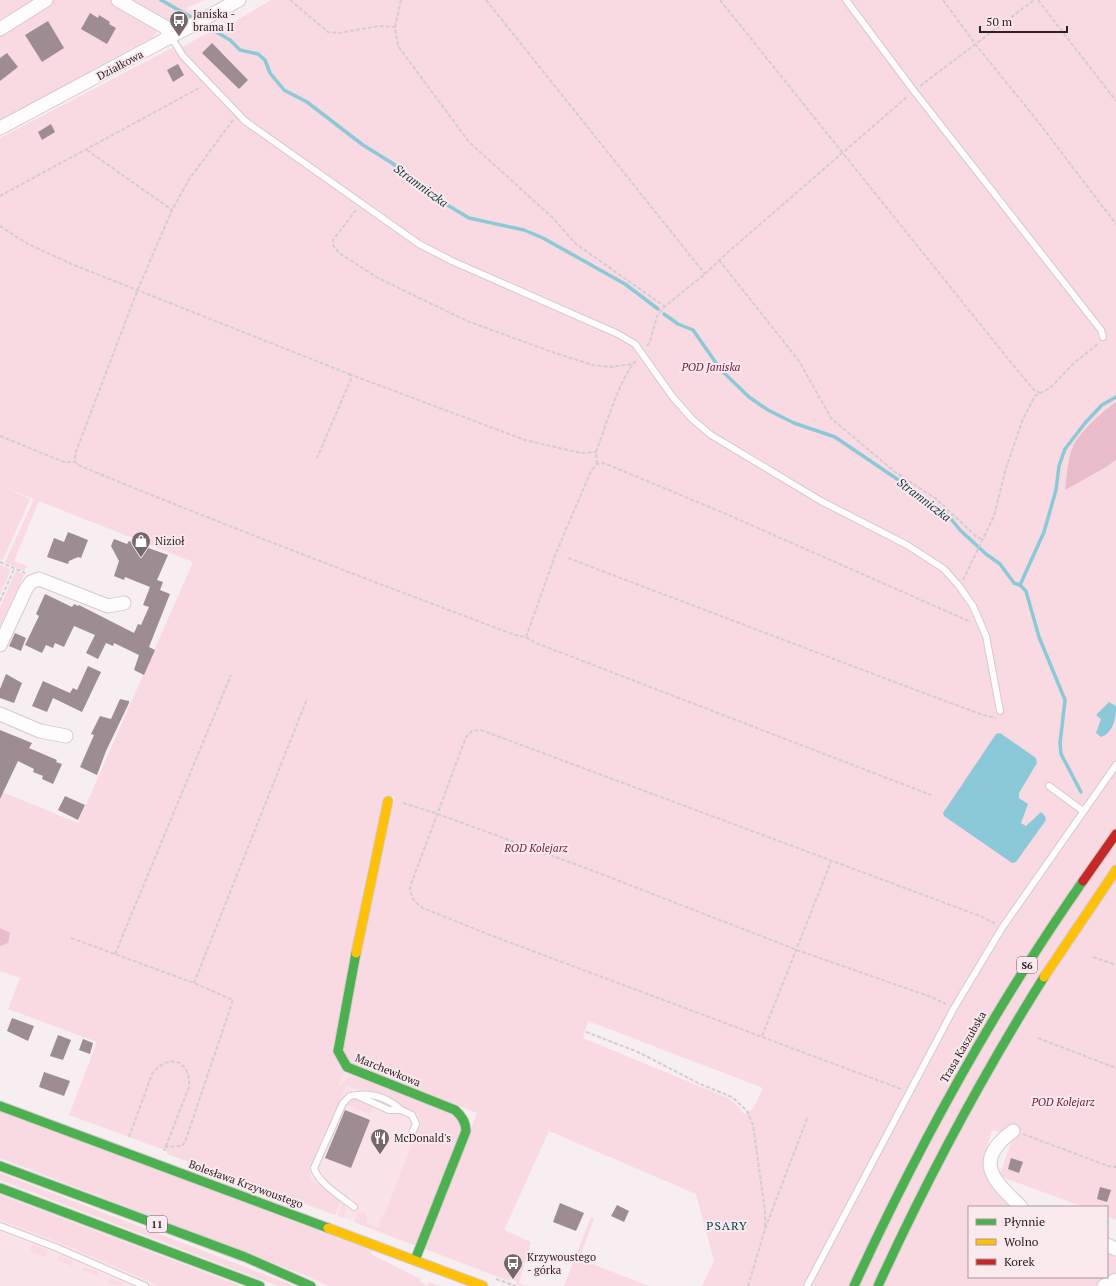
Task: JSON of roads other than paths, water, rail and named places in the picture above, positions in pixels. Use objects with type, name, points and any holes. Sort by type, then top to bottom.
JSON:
[{"type":"main road","name":"Marchewkowa","points":[[388,801],[359,934],[338,1051],[340,1060],[347,1067],[455,1110],[462,1116],[466,1123],[466,1131],[415,1260]]},
{"type":"main road","name":"Trasa Kaszubska","points":[[854,1286],[914,1161],[976,1049],[1043,940],[1116,834]]},
{"type":"main road","name":"S6","points":[[878,1286],[925,1186],[984,1077],[1059,954],[1116,870]]},
{"type":"main road","name":"Bolesława Krzywoustego","points":[[0,1106],[483,1286]]},
{"type":"main road","name":"11","points":[[0,1166],[245,1257],[312,1286]]},
{"type":"main road","name":"11","points":[[0,1188],[260,1286]]},
{"type":"street","points":[[0,29],[46,0]]},
{"type":"street","points":[[118,0],[165,27],[171,37]]},
{"type":"street","name":"Działkowa","points":[[0,128],[239,0]]},
{"type":"street","points":[[0,645],[26,589],[31,582],[39,579],[108,606],[124,603]]},
{"type":"street","points":[[0,714],[40,731],[66,736]]},
{"type":"street","points":[[1013,1131],[996,1146],[991,1155],[990,1165],[996,1182],[1020,1206]]},
{"type":"street","points":[[1104,1286],[1116,1280]]},
{"type":"lane","points":[[846,0],[914,91],[1101,330],[1103,337]]},
{"type":"lane","points":[[171,37],[183,56],[238,114],[360,204],[419,244],[452,261],[618,334],[635,344],[643,353],[672,396],[692,419],[711,435],[821,501],[906,545],[944,569],[959,586],[973,606],[980,622],[989,647],[1000,711]]},
{"type":"lane","points":[[807,1286],[954,1008],[1002,928],[1116,765]]},
{"type":"lane","points":[[1049,786],[1083,811]]},
{"type":"lane","points":[[354,1207],[325,1183],[317,1175],[314,1168],[343,1103],[350,1096],[374,1095],[392,1101],[401,1110],[412,1115],[415,1120],[416,1124],[409,1140]]},
{"type":"lane","points":[[0,1226],[55,1247],[146,1286]]},
{"type":"water","points":[[1109,702],[1116,706],[1115,720],[1109,732],[1101,737],[1096,733],[1101,719],[1096,715]]},
{"type":"water","points":[[1000,733],[1036,758],[1037,763],[1019,793],[1019,798],[1028,804],[1021,823],[1026,826],[1041,812],[1045,816],[1046,820],[1016,862],[1012,863],[944,816],[943,813],[996,734]]},
{"type":"waterway","name":"Stramniczka","points":[[161,0],[191,17]]},
{"type":"waterway","name":"Stramniczka","points":[[208,27],[230,40],[240,50],[258,54],[265,60],[270,73],[284,90],[307,102],[363,145],[392,163],[444,203],[469,218],[524,230],[543,238],[625,284],[658,309]]},
{"type":"waterway","name":"Stramniczka","points":[[664,314],[678,324],[693,330],[721,370],[749,397],[768,410],[794,423],[835,437],[946,513],[960,530],[986,554],[1000,564],[1014,583],[1020,585],[1026,591],[1039,637],[1065,700],[1060,743],[1061,754],[1081,792]]},
{"type":"waterway","name":"Stramniczka","points":[[1020,585],[1044,532],[1056,490],[1059,466],[1065,449],[1085,423],[1102,405],[1116,397]]},
{"type":"place","name":"Janiska - brama II","points":[[179,37]]},
{"type":"place","name":"Nizioł","points":[[141,558]]},
{"type":"place","name":"McDonald's","points":[[380,1155]]},
{"type":"place","name":"Krzywoustego - górka","points":[[513,1280]]},
{"type":"district","name":"PSARY","points":[[727,1226]]},
{"type":"park label","name":"POD Janiska","points":[[711,367]]},
{"type":"park label","name":"ROD Kolejarz","points":[[536,848]]},
{"type":"park label","name":"POD Kolejarz","points":[[1063,1102]]}]
